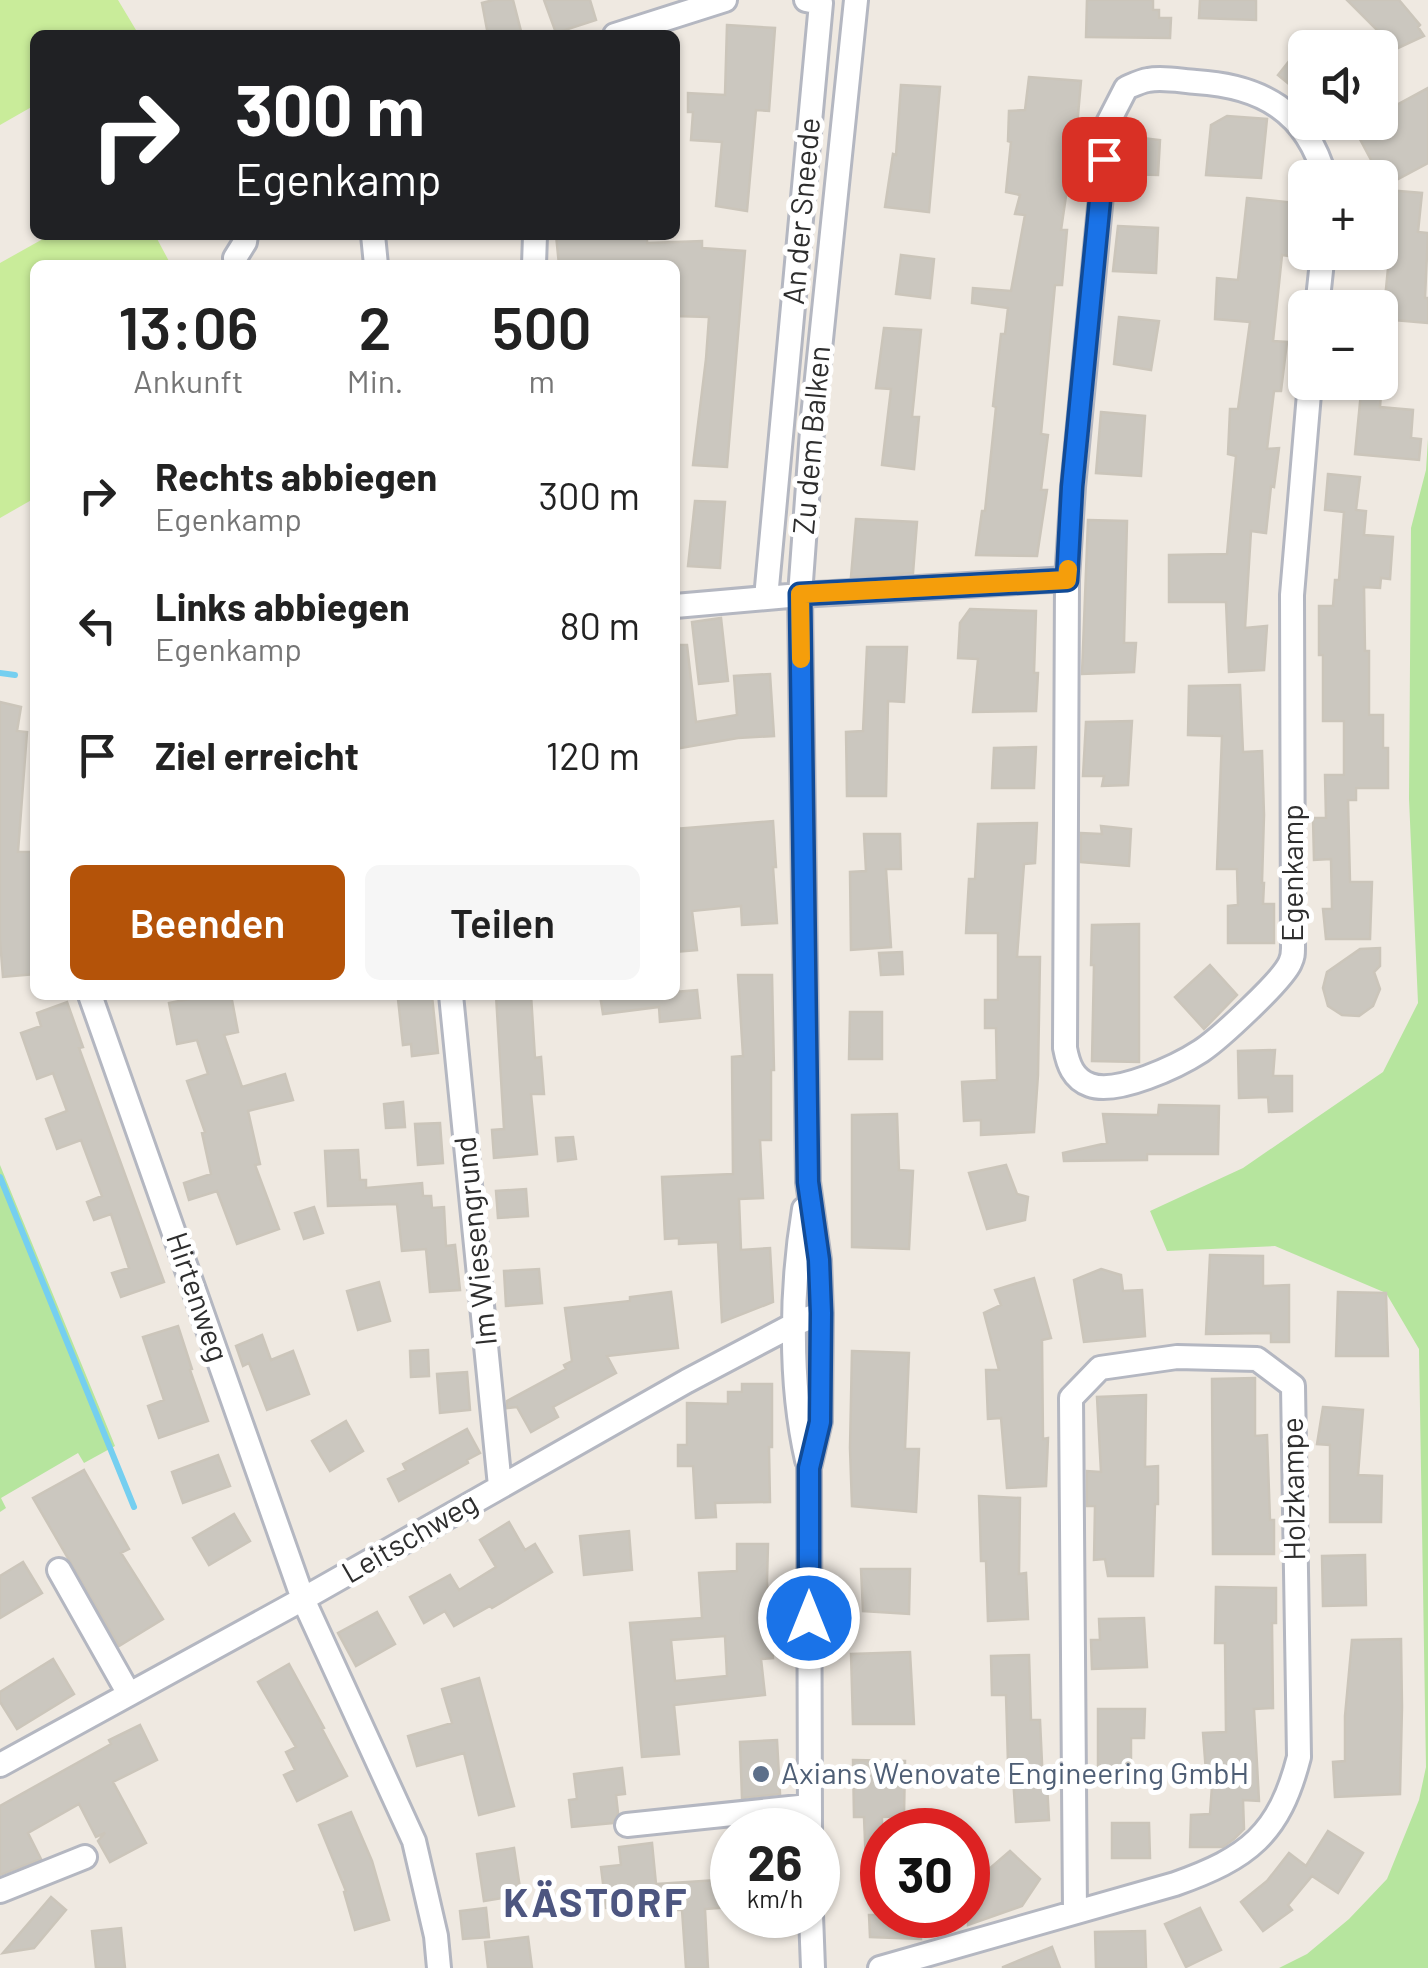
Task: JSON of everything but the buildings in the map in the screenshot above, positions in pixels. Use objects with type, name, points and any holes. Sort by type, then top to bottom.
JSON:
[{"type":"street","points":[[631,30],[725,0]]},
{"type":"street","name":"Zu dem Balken","points":[[809,1468],[820,1422],[821,1313],[819,1260],[808,1182],[800,594],[813,417],[856,0]]},
{"type":"street","name":"An der Sneede","points":[[766,598],[814,2]]},
{"type":"street","name":"Egenkamp","points":[[1308,400],[1292,595],[1291,962],[1280,978],[1202,1050],[1143,1078],[1096,1087],[1078,1078],[1065,1048],[1067,580],[1072,487],[1108,123],[1126,88],[1150,79],[1218,83],[1270,100],[1298,123],[1319,160]]},
{"type":"street","points":[[235,258],[245,240]]},
{"type":"street","points":[[680,606],[800,594],[1067,580]]},
{"type":"street","name":"Hirtenweg","points":[[92,1000],[303,1599],[414,1841],[436,1936],[438,1968]]},
{"type":"street","name":"Im Wiesengrund","points":[[451,1000],[500,1486]]},
{"type":"street","name":"Zu dem Balken","points":[[808,1182],[796,1259],[795,1324],[798,1422],[809,1468],[810,1808]]},
{"type":"street","name":"Leitschweg","points":[[0,1765],[500,1486],[821,1313]]},
{"type":"street","name":"Holzkampe","points":[[880,1968],[1175,1884],[1215,1870],[1248,1850],[1275,1818],[1291,1788],[1299,1757],[1293,1386],[1257,1358],[1177,1357],[1100,1368],[1071,1398],[1075,1912]]},
{"type":"street","points":[[59,1570],[130,1694]]},
{"type":"street","points":[[627,1825],[710,1822]]},
{"type":"street","points":[[0,1891],[85,1857]]},
{"type":"street","points":[[812,1938],[813,1968]]},
{"type":"green space","points":[[0,0],[118,0],[136,30],[30,30],[30,108],[0,125]]},
{"type":"green space","points":[[41,240],[158,240],[168,260],[30,260],[30,501],[0,518],[0,263]]},
{"type":"green space","points":[[1428,439],[1428,1968],[1279,1968],[1307,1954],[1349,1919],[1387,1879],[1419,1800],[1426,1767],[1419,1349],[1386,1293],[1275,1246],[1167,1251],[1150,1211],[1243,1168],[1383,1072],[1418,1003],[1409,799],[1411,528],[1426,470]]},
{"type":"green space","points":[[0,1165],[115,1446],[84,1463],[78,1453],[1,1498],[6,1508],[0,1512]]},
{"type":"waterway","points":[[0,673],[15,675]]},
{"type":"waterway","points":[[0,1177],[134,1507]]},
{"type":"slow traffic","points":[[801,659],[800,594],[1067,580],[1068,569]]},
{"type":"place","name":"Axians Wenovate Engineering GmbH","points":[[761,1774]]},
{"type":"district","name":"KÄSTORF","points":[[596,1903]]},
{"type":"route","points":[[809,1618],[809,1468],[820,1422],[821,1313],[819,1260],[808,1182],[800,594],[1067,580],[1072,487],[1104,159]]}]
